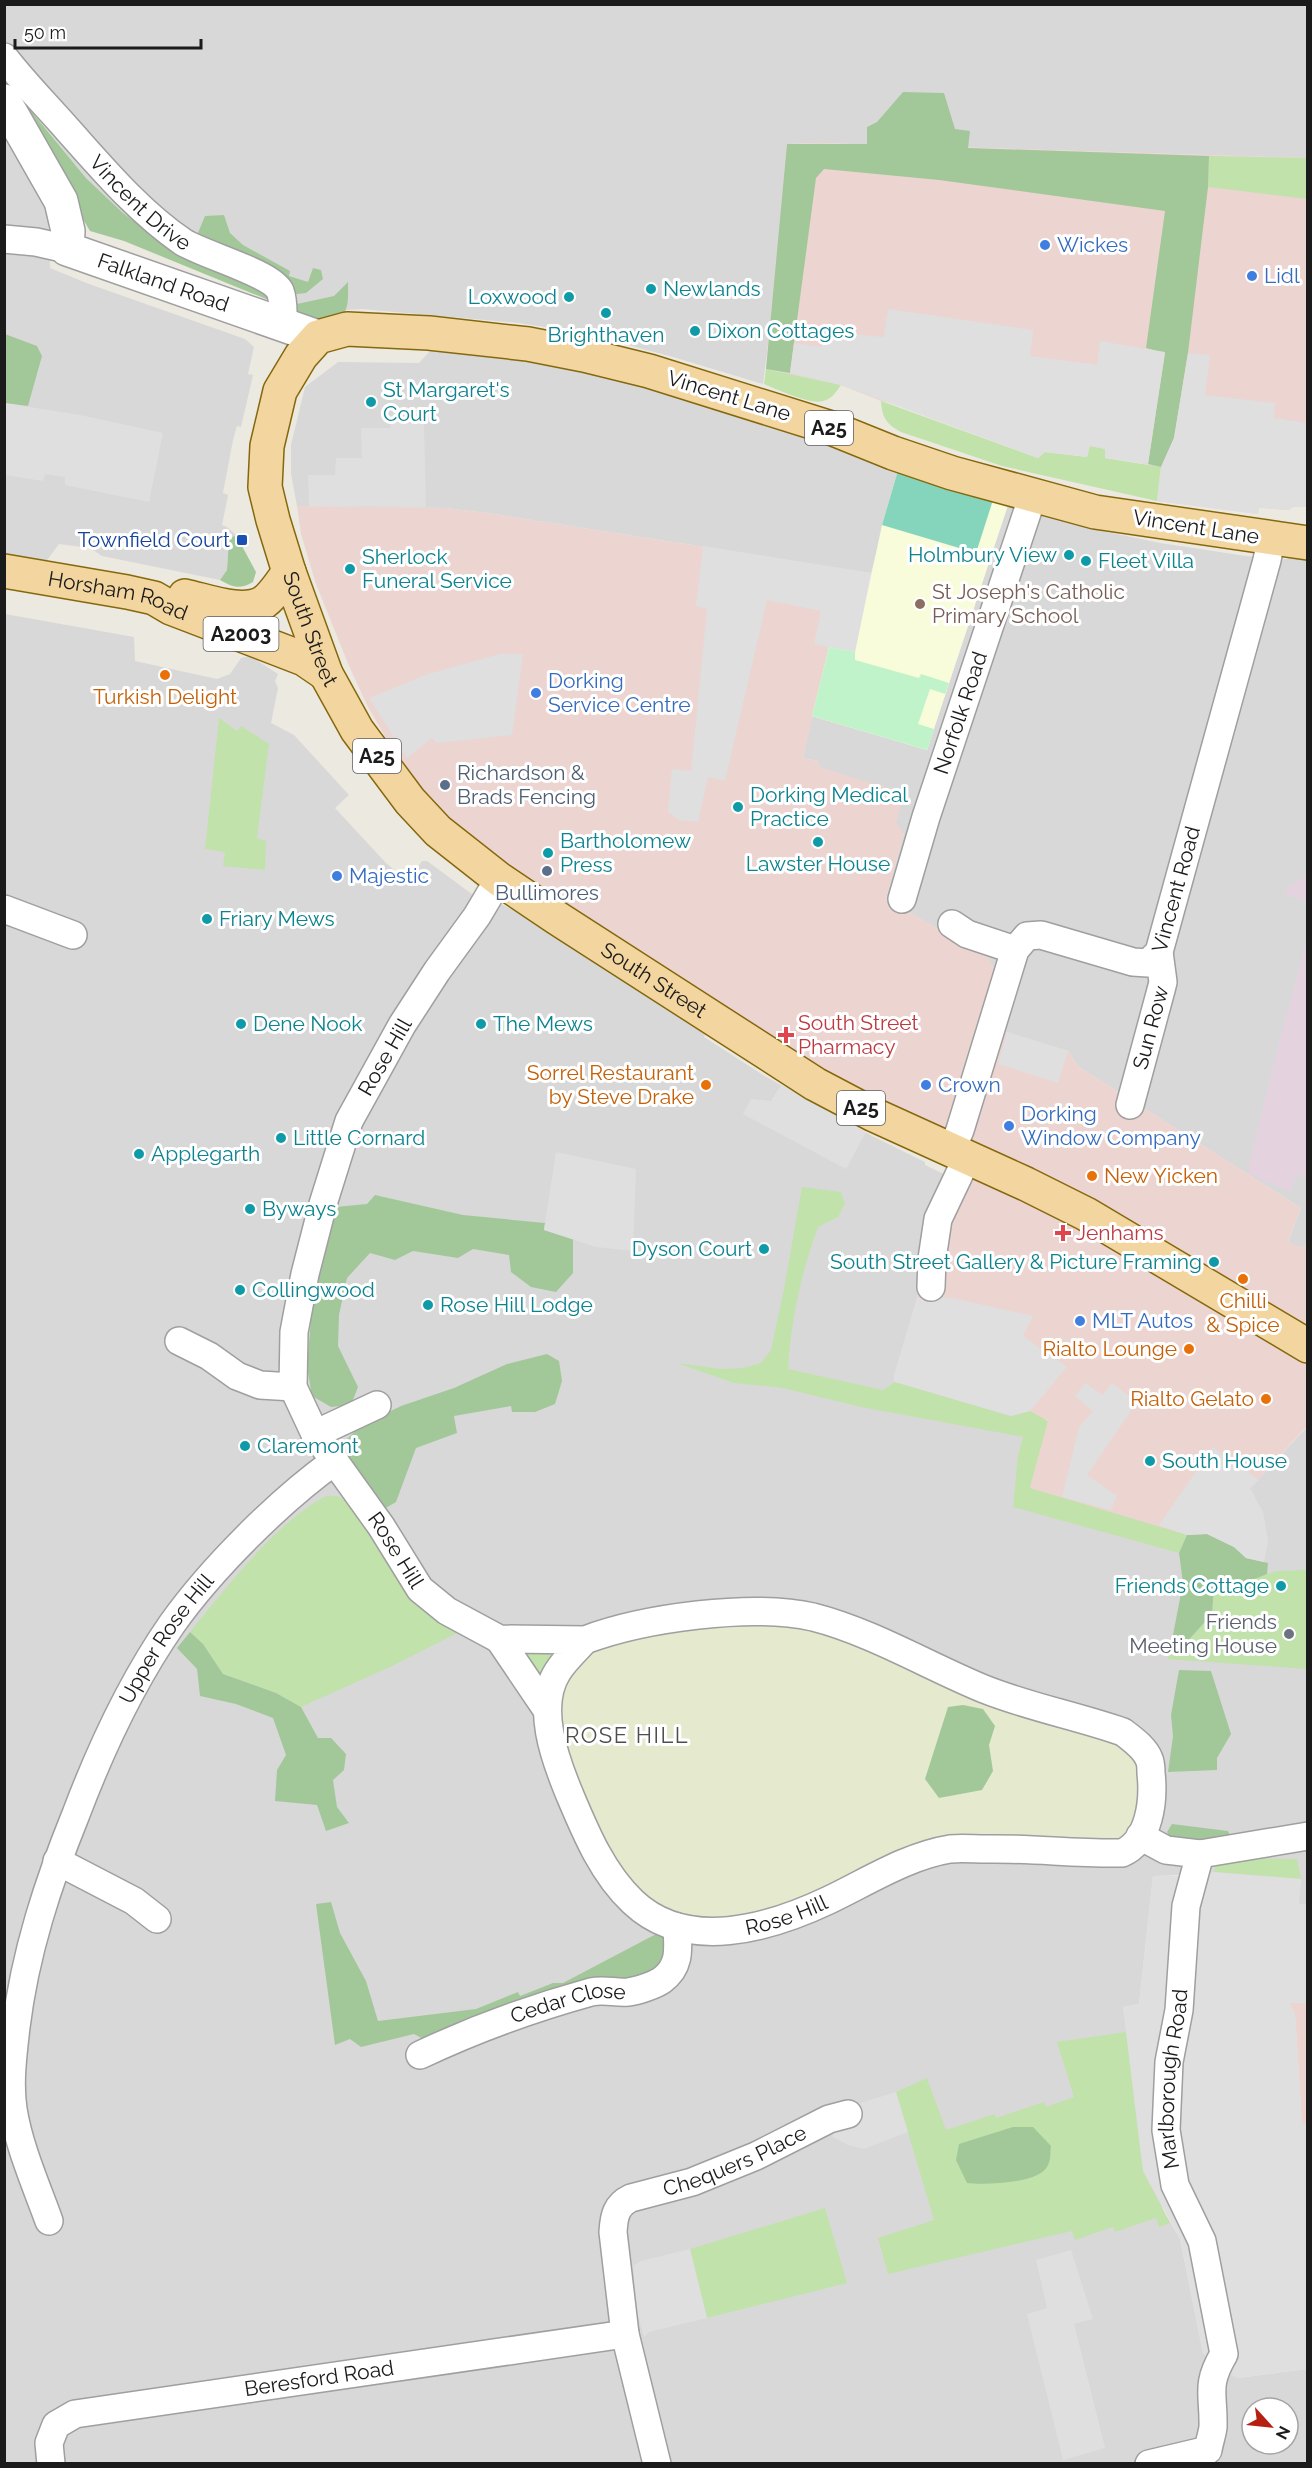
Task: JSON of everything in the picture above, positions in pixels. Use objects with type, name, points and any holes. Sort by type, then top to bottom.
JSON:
[{"type":"main road","name":"Vincent Lane","points":[[318,337],[347,329],[429,333],[528,344],[584,355],[706,387],[849,434],[893,453],[952,473],[1095,512],[1308,543]]},
{"type":"main road","name":"South Street","points":[[318,337],[301,356],[280,391],[267,446],[265,487],[289,573],[326,674],[357,730],[410,801],[438,831],[499,879],[815,1084],[1086,1214],[1308,1346]]},
{"type":"main road","name":"Horsham Road","points":[[4,571],[65,580],[154,598],[171,608],[304,659],[326,674]]},
{"type":"main road","name":"A2003","points":[[154,598],[175,594],[240,607],[252,607],[266,601],[289,573]]},
{"type":"street","name":"Vincent Drive","points":[[4,57],[25,84],[106,173],[166,230],[204,253],[267,279],[273,284],[279,290],[282,301],[283,323]]},
{"type":"street","points":[[4,102],[61,201],[68,231],[67,249]]},
{"type":"street","name":"Falkland Road","points":[[4,239],[36,242],[67,249],[318,337]]},
{"type":"street","name":"South Street","points":[[280,391],[283,323]]},
{"type":"street","name":"Norfolk Road","points":[[902,899],[933,795],[1034,495]]},
{"type":"street","name":"Vincent Road","points":[[1015,950],[1027,936],[1041,935],[1134,962],[1148,963],[1158,952],[1267,560],[1271,538]]},
{"type":"street","name":"Rose Hill","points":[[499,879],[477,916],[402,1025],[349,1121],[323,1204],[305,1274],[294,1332],[293,1387],[315,1434],[381,1526],[420,1589],[447,1611],[499,1639],[585,1640],[645,1623],[743,1613],[780,1613],[812,1617],[844,1627],[987,1690],[1065,1716],[1123,1732],[1150,1760],[1152,1788],[1147,1822],[1131,1849],[1122,1853],[950,1849],[906,1862],[820,1904],[774,1923],[734,1931],[676,1927],[633,1902],[597,1854],[563,1779],[549,1736],[547,1710],[557,1672],[585,1640]]},
{"type":"street","points":[[4,909],[73,935]]},
{"type":"street","points":[[931,1287],[932,1259],[938,1219],[959,1155],[960,1130],[1015,950],[967,934],[952,924]]},
{"type":"street","name":"Sun Row","points":[[1130,1106],[1163,982],[1158,952]]},
{"type":"street","points":[[179,1341],[209,1356],[237,1376],[260,1385],[293,1387]]},
{"type":"street","points":[[315,1434],[377,1405]]},
{"type":"street","name":"Upper Rose Hill","points":[[49,2221],[26,2157],[13,2108],[12,2056],[20,1994],[37,1920],[57,1861],[97,1758],[153,1653],[173,1622],[230,1556],[264,1522],[315,1475],[335,1461]]},
{"type":"street","name":"Rose Hill","points":[[499,1639],[547,1710]]},
{"type":"street","points":[[1140,1836],[1166,1850],[1200,1854],[1308,1836]]},
{"type":"street","name":"Marlborough Road","points":[[1149,2463],[1208,2450],[1213,2428],[1210,2391],[1215,2369],[1224,2354],[1202,2241],[1174,2185],[1166,2130],[1169,2062],[1181,1999],[1186,1906],[1200,1854]]},
{"type":"street","points":[[57,1861],[134,1901],[157,1919]]},
{"type":"street","name":"Cedar Close","points":[[420,2055],[515,2016],[595,1991],[627,1992],[660,1982],[675,1969],[679,1950],[676,1927]]},
{"type":"street","name":"Chequers Place","points":[[625,2334],[613,2232],[614,2216],[621,2203],[647,2192],[692,2182],[756,2156],[829,2120],[848,2114]]},
{"type":"street","points":[[625,2334],[657,2463]]},
{"type":"street","name":"Beresford Road","points":[[51,2463],[49,2443],[56,2425],[66,2417],[75,2414],[625,2334]]},
{"type":"shaded area","points":[[5,5],[1307,5],[1307,158],[820,143],[787,144],[774,297],[763,384],[583,333],[519,323],[362,309],[346,310],[342,316],[325,321],[168,247],[123,213],[86,178],[5,78]]},
{"type":"shaded area","points":[[4,119],[47,190],[50,268],[245,339],[254,347],[248,374],[253,375],[241,427],[237,426],[233,440],[223,493],[228,495],[222,525],[236,535],[229,539],[227,570],[220,580],[102,556],[90,548],[59,544],[45,563],[5,556]]},
{"type":"shaded area","points":[[820,143],[1307,158],[1307,507],[1293,507],[1289,510],[1259,508],[1258,514],[1157,501],[1161,468],[881,401],[841,385],[766,369],[787,144]]},
{"type":"shaded area","points":[[888,309],[1033,330],[1030,356],[1097,365],[1100,341],[1165,352],[1148,464],[1105,458],[1105,449],[1090,446],[1087,457],[1045,452],[1038,458],[841,385],[790,373],[794,343],[822,347],[825,332],[884,337]]},
{"type":"shaded area","points":[[430,351],[482,353],[615,378],[733,411],[829,446],[833,440],[899,467],[871,573],[488,513],[445,508],[297,506],[291,474],[291,445],[305,387],[338,362],[419,363]]},
{"type":"shaded area","points":[[1188,353],[1210,355],[1205,395],[1275,403],[1274,418],[1307,423],[1307,507],[1293,507],[1289,510],[1259,508],[1258,514],[1157,501],[1161,467],[1174,438]]},
{"type":"shaded area","points":[[4,403],[80,415],[163,433],[149,502],[65,485],[65,477],[45,474],[43,481],[5,475]]},
{"type":"shaded area","points":[[391,423],[424,423],[426,507],[309,506],[308,475],[335,475],[336,458],[362,458],[361,428],[390,428]]},
{"type":"shaded area","name":"St Joseph's Catholic Primary School","points":[[899,467],[1008,505],[927,750],[812,716],[829,647],[855,652],[882,525]]},
{"type":"shaded area","points":[[1008,505],[1107,532],[1160,543],[1246,556],[1286,559],[1297,556],[1307,559],[1308,1238],[1303,1248],[1288,1242],[1301,1208],[1079,1067],[1068,1051],[980,1024],[987,957],[886,899],[904,833],[819,767],[818,761],[803,758],[812,716],[927,750]]},
{"type":"shaded area","points":[[297,506],[445,508],[488,513],[871,573],[829,647],[803,758],[818,761],[819,767],[904,793],[896,823],[904,833],[886,899],[987,957],[995,970],[980,1024],[1068,1051],[1079,1067],[1301,1208],[1288,1241],[1303,1248],[1307,1238],[1307,1426],[1250,1488],[1263,1513],[1268,1542],[1264,1562],[1207,1534],[1187,1535],[1030,1488],[1048,1420],[895,1382],[894,1377],[917,1298],[921,1241],[927,1219],[961,1140],[798,1061],[428,811],[367,705],[349,666],[316,584],[301,534]]},
{"type":"shaded area","points":[[703,546],[871,573],[855,652],[814,644],[821,611],[767,600],[725,781],[708,777],[698,822],[679,820],[668,812],[672,769],[691,771],[707,609],[696,606]]},
{"type":"shaded area","points":[[5,614],[134,637],[135,661],[217,679],[230,674],[241,658],[250,656],[278,674],[275,681],[278,688],[271,723],[294,735],[349,795],[335,808],[386,863],[408,882],[422,861],[427,861],[476,897],[497,902],[515,911],[705,1034],[704,1037],[763,1075],[948,1176],[918,1276],[917,1298],[894,1376],[895,1382],[1030,1411],[1030,1488],[1159,1525],[1268,1542],[1263,1513],[1250,1488],[1308,1426],[1307,1905],[1298,1904],[1301,1880],[1207,1874],[1153,1876],[1139,2004],[1123,2007],[1163,2210],[1180,2239],[1203,2353],[1238,2378],[1307,2369],[1307,2463],[5,2464]]},
{"type":"shaded area","points":[[829,647],[855,652],[855,660],[919,678],[921,674],[949,683],[945,694],[930,689],[918,724],[934,729],[927,750],[812,716]]},
{"type":"shaded area","points":[[500,654],[523,654],[512,735],[437,743],[432,738],[407,758],[369,698],[428,674]]},
{"type":"shaded area","points":[[1307,876],[1307,900],[1288,896],[1285,889]]},
{"type":"shaded area","points":[[1307,939],[1307,1175],[1297,1175],[1290,1192],[1249,1174],[1249,1165]]},
{"type":"shaded area","points":[[1007,1032],[1068,1051],[1058,1083],[998,1064]]},
{"type":"shaded area","points":[[781,1085],[866,1132],[846,1169],[743,1114],[751,1099],[771,1101]]},
{"type":"shaded area","points":[[556,1152],[636,1169],[633,1251],[596,1247],[544,1230]]},
{"type":"shaded area","points":[[917,1298],[952,1298],[1033,1316],[1023,1336],[1067,1367],[1030,1411],[1011,1416],[895,1382],[894,1377]]},
{"type":"shaded area","points":[[1085,1383],[1103,1395],[1112,1383],[1137,1402],[1087,1475],[1117,1496],[1111,1510],[1062,1497],[1079,1427],[1093,1411],[1075,1396]]},
{"type":"shaded area","points":[[1213,1447],[1259,1480],[1250,1488],[1263,1513],[1268,1542],[1264,1562],[1246,1558],[1234,1547],[1207,1534],[1187,1535],[1159,1525]]},
{"type":"shaded area","points":[[719,1623],[782,1623],[819,1629],[1114,1740],[1131,1754],[1140,1774],[1135,1821],[1128,1831],[1112,1842],[1000,1841],[770,1913],[731,1917],[692,1916],[670,1912],[647,1899],[623,1879],[570,1769],[559,1714],[562,1692],[572,1671],[593,1650],[619,1639]]},
{"type":"shaded area","points":[[1214,1872],[1301,1879],[1299,1904],[1307,1905],[1307,2003],[1289,2003],[1295,2014],[1302,2124],[1307,2124],[1307,2369],[1238,2378],[1215,2369],[1203,2353],[1180,2239],[1143,2171],[1123,2007],[1139,2004],[1153,1876]]},
{"type":"shaded area","points":[[1289,2003],[1307,2003],[1307,2124],[1302,2125],[1295,2014]]},
{"type":"shaded area","points":[[896,2092],[908,2132],[864,2149],[848,2145],[833,2137],[825,2114]]},
{"type":"shaded area","points":[[690,2249],[707,2318],[649,2332],[644,2337],[637,2312],[633,2266],[641,2261]]},
{"type":"shaded area","points":[[1071,2250],[1093,2319],[1074,2324],[1105,2448],[1063,2460],[1027,2314],[1047,2308],[1036,2260]]},
{"type":"green space","points":[[4,78],[86,178],[123,213],[168,247],[263,284],[271,301],[124,241],[90,231],[5,89]]},
{"type":"green space","points":[[903,92],[944,93],[955,129],[970,131],[968,148],[1209,156],[1208,187],[1188,353],[1174,438],[1161,467],[1148,464],[1165,353],[1146,348],[1165,211],[939,180],[824,169],[816,178],[790,373],[766,369],[787,144],[867,144],[867,127],[877,122]]},
{"type":"green space","points":[[1209,156],[1307,158],[1307,199],[1208,187]]},
{"type":"green space","points":[[224,215],[230,233],[243,245],[290,271],[289,276],[308,282],[313,268],[321,270],[323,279],[306,293],[288,295],[195,240],[205,216]]},
{"type":"green space","points":[[348,282],[345,311],[335,319],[319,319],[290,309],[297,304],[334,296]]},
{"type":"green space","points":[[5,334],[37,346],[42,356],[28,406],[5,403]]},
{"type":"green space","points":[[766,369],[841,385],[829,399],[818,402],[810,401],[764,384]]},
{"type":"green space","points":[[881,401],[1038,458],[1045,452],[1087,457],[1089,446],[1106,449],[1105,458],[1161,467],[1157,501],[1002,466],[901,432],[886,420]]},
{"type":"green space","points":[[899,467],[993,500],[976,553],[882,525]]},
{"type":"green space","points":[[236,535],[256,572],[253,582],[240,587],[220,580],[227,570],[229,539]]},
{"type":"green space","points":[[219,718],[237,731],[241,726],[269,744],[257,838],[266,841],[265,870],[223,866],[225,852],[205,849]]},
{"type":"green space","points":[[802,1187],[841,1192],[845,1204],[838,1217],[818,1227],[812,1244],[798,1297],[788,1369],[883,1390],[895,1382],[1011,1416],[1030,1411],[1048,1421],[1030,1488],[1187,1535],[1179,1553],[1013,1507],[1018,1456],[1023,1437],[861,1407],[783,1388],[734,1383],[677,1363],[721,1369],[743,1368],[761,1363],[771,1350]]},
{"type":"green space","points":[[375,1195],[463,1215],[545,1223],[544,1230],[573,1239],[573,1273],[556,1292],[531,1287],[511,1272],[509,1255],[473,1249],[458,1258],[413,1251],[395,1260],[370,1253],[347,1278],[339,1315],[338,1346],[358,1387],[351,1405],[331,1407],[312,1396],[307,1367],[313,1295],[335,1207],[367,1204]]},
{"type":"green space","points":[[547,1354],[559,1361],[562,1381],[555,1404],[535,1412],[512,1412],[511,1406],[454,1416],[457,1433],[416,1448],[396,1502],[384,1509],[349,1460],[344,1442],[360,1426],[401,1406],[454,1388],[507,1364]]},
{"type":"green space","points":[[326,1496],[337,1496],[354,1504],[461,1631],[392,1666],[301,1707],[276,1693],[223,1674],[203,1644],[190,1632],[270,1539],[307,1508]]},
{"type":"green space","points":[[1207,1534],[1234,1547],[1246,1558],[1268,1563],[1267,1574],[1237,1586],[1214,1586],[1212,1614],[1185,1644],[1171,1645],[1183,1583],[1179,1553],[1187,1535]]},
{"type":"green space","points":[[1307,1570],[1307,1669],[1168,1659],[1171,1645],[1185,1644],[1212,1614],[1214,1586],[1237,1586],[1277,1571]]},
{"type":"green space","points":[[190,1632],[203,1644],[223,1674],[276,1693],[301,1707],[318,1738],[331,1738],[346,1754],[344,1770],[333,1780],[337,1807],[349,1823],[326,1831],[317,1805],[275,1801],[277,1770],[286,1755],[273,1718],[236,1704],[200,1696],[197,1669],[177,1648]]},
{"type":"green space","points":[[520,1649],[561,1651],[543,1682]]},
{"type":"green space","points":[[1179,1670],[1211,1671],[1231,1734],[1217,1758],[1217,1770],[1168,1772],[1173,1736],[1171,1715]]},
{"type":"green space","points":[[963,1705],[983,1709],[995,1726],[989,1745],[993,1771],[982,1790],[939,1798],[925,1779],[948,1707]]},
{"type":"green space","points":[[1172,1824],[1228,1831],[1230,1835],[1221,1840],[1172,1842],[1167,1832]]},
{"type":"green space","points":[[1233,1858],[1297,1859],[1301,1879],[1214,1872],[1217,1862]]},
{"type":"green space","points":[[331,1902],[340,1933],[366,1981],[378,2021],[476,2009],[518,1992],[520,1996],[553,1983],[563,1983],[658,1933],[664,1936],[665,1962],[645,1976],[427,2041],[414,2034],[361,2047],[350,2039],[335,2045],[316,1904]]},
{"type":"green space","points":[[1126,2032],[1143,2171],[1170,2223],[1159,2227],[1156,2218],[1115,2232],[1113,2227],[1075,2240],[1072,2231],[888,2274],[878,2238],[934,2220],[896,2092],[927,2078],[946,2130],[995,2114],[996,2118],[1044,2102],[1046,2107],[1074,2097],[1057,2042]]},
{"type":"green space","points":[[1013,2127],[1033,2127],[1051,2146],[1049,2163],[1043,2171],[1024,2180],[986,2184],[967,2183],[956,2160],[959,2144]]},
{"type":"green space","points":[[825,2208],[847,2283],[707,2318],[690,2249]]},
{"type":"place","name":"Wickes","points":[[1045,245]]},
{"type":"place","name":"Lidl","points":[[1252,276]]},
{"type":"place","name":"Newlands","points":[[651,289]]},
{"type":"place","name":"Loxwood","points":[[569,297]]},
{"type":"place","name":"Brighthaven","points":[[606,313]]},
{"type":"place","name":"Dixon Cottages","points":[[695,331]]},
{"type":"place","name":"St Margaret's Court","points":[[371,402]]},
{"type":"place","name":"Townfield Court","points":[[242,540]]},
{"type":"place","name":"Holmbury View","points":[[1069,555]]},
{"type":"place","name":"Fleet Villa","points":[[1086,561]]},
{"type":"place","name":"Sherlock Funeral Service","points":[[350,569]]},
{"type":"place","name":"St Joseph's Catholic Primary School","points":[[920,604]]},
{"type":"place","name":"Turkish Delight","points":[[165,675]]},
{"type":"place","name":"Dorking Service Centre","points":[[536,693]]},
{"type":"place","name":"Richardson & Brads Fencing","points":[[445,785]]},
{"type":"place","name":"Dorking Medical Practice","points":[[738,807]]},
{"type":"place","name":"Lawster House","points":[[818,842]]},
{"type":"place","name":"Bartholomew Press","points":[[548,853]]},
{"type":"place","name":"Bullimores","points":[[547,871]]},
{"type":"place","name":"Majestic","points":[[337,876]]},
{"type":"place","name":"Friary Mews","points":[[207,919]]},
{"type":"place","name":"Dene Nook","points":[[241,1024]]},
{"type":"place","name":"The Mews","points":[[481,1024]]},
{"type":"place","name":"South Street Pharmacy","points":[[786,1035]]},
{"type":"place","name":"Sorrel Restaurant by Steve Drake","points":[[706,1085]]},
{"type":"place","name":"Crown","points":[[926,1085]]},
{"type":"place","name":"Dorking Window Company","points":[[1009,1126]]},
{"type":"place","name":"Little Cornard","points":[[281,1138]]},
{"type":"place","name":"Applegarth","points":[[139,1154]]},
{"type":"place","name":"New Yicken","points":[[1092,1176]]},
{"type":"place","name":"Byways","points":[[250,1209]]},
{"type":"place","name":"Jenhams","points":[[1063,1233]]},
{"type":"place","name":"Dyson Court","points":[[764,1249]]},
{"type":"place","name":"South Street Gallery & Picture Framing","points":[[1214,1262]]},
{"type":"place","name":"Chilli & Spice","points":[[1243,1279]]},
{"type":"place","name":"Collingwood","points":[[240,1290]]},
{"type":"place","name":"Rose Hill Lodge","points":[[428,1305]]},
{"type":"place","name":"MLT Autos","points":[[1080,1321]]},
{"type":"place","name":"Rialto Lounge","points":[[1189,1349]]},
{"type":"place","name":"Rialto Gelato","points":[[1266,1399]]},
{"type":"place","name":"Claremont","points":[[245,1446]]},
{"type":"place","name":"South House","points":[[1150,1461]]},
{"type":"place","name":"Friends Cottage","points":[[1281,1586]]},
{"type":"place","name":"Friends Meeting House","points":[[1289,1634]]},
{"type":"district","name":"ROSE HILL","points":[[627,1735]]}]
